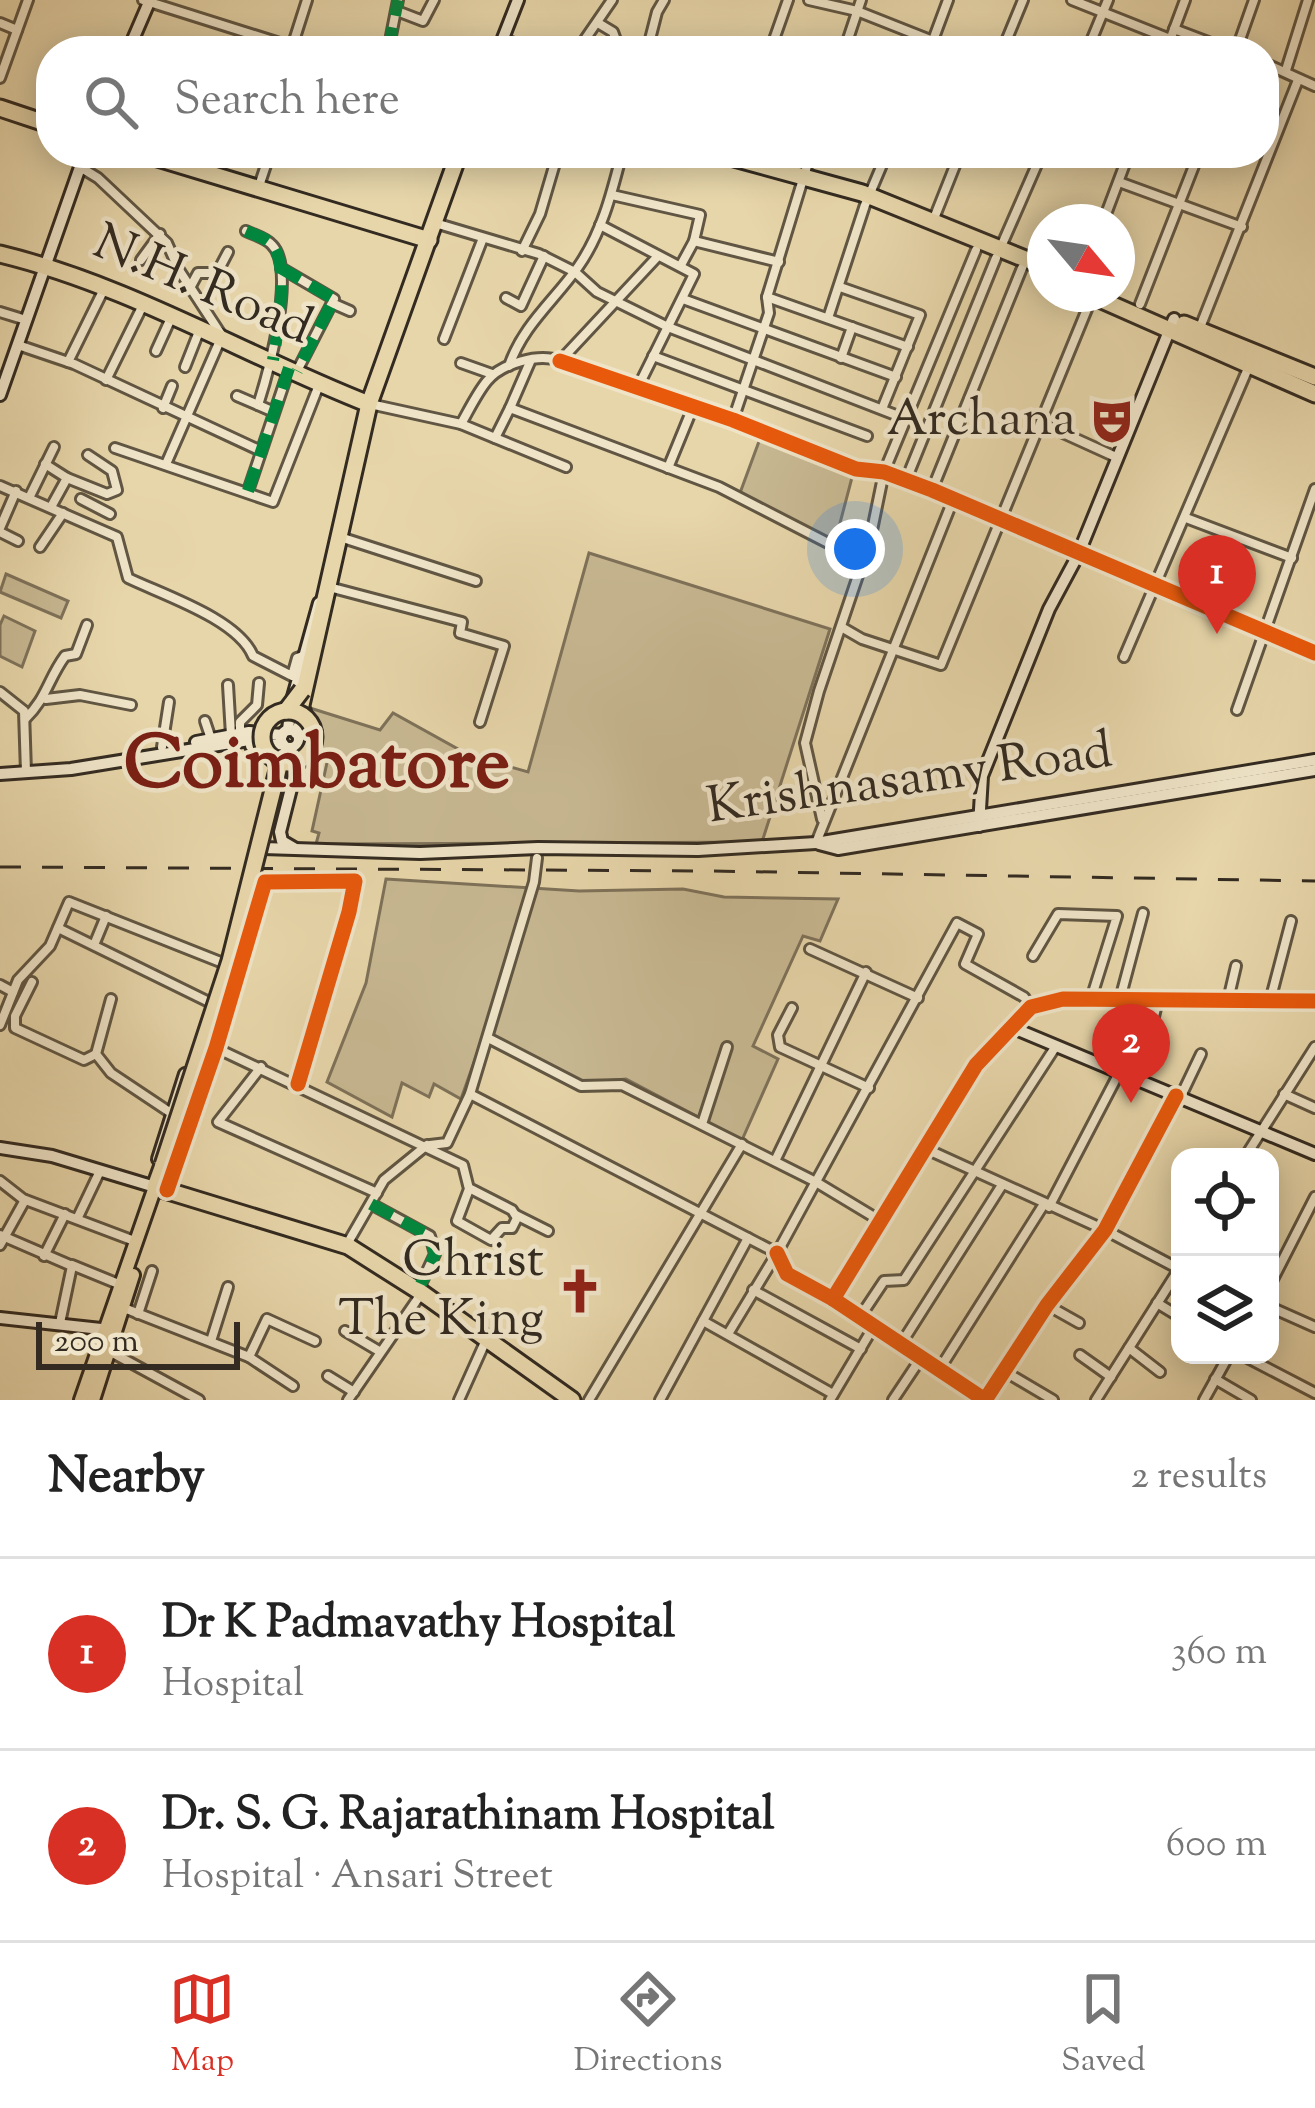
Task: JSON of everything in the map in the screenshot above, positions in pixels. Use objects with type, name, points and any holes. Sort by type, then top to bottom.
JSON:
[{"type":"highway","points":[[0,108],[36,120]]},
{"type":"highway","points":[[192,168],[428,240]]},
{"type":"highway","points":[[293,712],[311,725],[314,742],[285,749],[262,738],[266,723],[293,712],[302,690],[369,404],[454,168]]},
{"type":"highway","points":[[776,168],[863,199],[976,250],[1027,262]]},
{"type":"highway","points":[[863,199],[932,223],[1027,270]]},
{"type":"highway","name":"N.H. Road","points":[[0,254],[43,264],[222,336],[369,404]]},
{"type":"highway","points":[[1135,302],[1249,365],[1315,394]]},
{"type":"highway","points":[[1135,311],[1315,377]]},
{"type":"highway","points":[[164,1180],[235,970],[285,749]]},
{"type":"highway","points":[[164,1180],[350,1240],[588,1400]]},
{"type":"highway","points":[[164,1180],[348,1246],[422,1288],[552,1394],[572,1400]]},
{"type":"main road","points":[[504,36],[518,0]]},
{"type":"main road","points":[[134,36],[148,1]]},
{"type":"main road","points":[[0,395],[80,168]]},
{"type":"main road","points":[[1172,324],[982,776],[979,820],[1315,770]]},
{"type":"main road","points":[[297,848],[263,848],[257,840],[268,787],[305,712],[323,637],[327,588]]},
{"type":"main road","points":[[297,848],[282,841],[280,832],[285,749],[305,662]]},
{"type":"main road","points":[[124,760],[140,751],[236,735],[285,749]]},
{"type":"main road","points":[[0,774],[262,738]]},
{"type":"main road","points":[[124,760],[141,764],[285,749]]},
{"type":"main road","name":"Krishnasamy Road","points":[[297,848],[420,853],[538,848],[698,850],[816,843],[979,820],[1315,760]]},
{"type":"main road","points":[[81,1400],[122,1307],[263,889],[245,886],[211,1003],[208,1042],[171,1114],[155,1168],[164,1180]]},
{"type":"main road","points":[[1011,1027],[1315,1154]]},
{"type":"main road","points":[[0,1148],[164,1180]]},
{"type":"main road","points":[[93,1400],[121,1285],[164,1180]]},
{"type":"main road","points":[[0,1322],[60,1323],[109,1337]]},
{"type":"main road","points":[[0,1322],[109,1337]]},
{"type":"street","points":[[0,78],[28,0]]},
{"type":"street","points":[[293,36],[307,0]]},
{"type":"street","points":[[391,36],[398,0]]},
{"type":"street","points":[[397,11],[423,21],[434,0]]},
{"type":"street","points":[[588,36],[612,0]]},
{"type":"street","points":[[651,36],[664,0]]},
{"type":"street","points":[[775,36],[788,0]]},
{"type":"street","points":[[809,0],[857,11],[926,36]]},
{"type":"street","points":[[849,36],[861,0]]},
{"type":"street","points":[[935,36],[948,0]]},
{"type":"street","points":[[1008,36],[1023,0]]},
{"type":"street","points":[[1072,0],[1179,36]]},
{"type":"street","points":[[1094,36],[1108,0]]},
{"type":"street","points":[[1172,34],[1185,0]]},
{"type":"street","points":[[1240,36],[1254,0]]},
{"type":"street","points":[[1286,70],[1308,0]]},
{"type":"street","points":[[148,1],[252,36]]},
{"type":"street","points":[[0,23],[17,30]]},
{"type":"street","points":[[598,23],[615,36]]},
{"type":"street","points":[[1279,68],[1315,86]]},
{"type":"street","points":[[1279,130],[1298,80]]},
{"type":"street","points":[[82,168],[160,234],[222,336],[166,464]]},
{"type":"street","points":[[259,188],[265,168]]},
{"type":"street","points":[[522,251],[554,168]]},
{"type":"street","points":[[508,367],[518,340],[575,272],[600,225],[618,168]]},
{"type":"street","points":[[733,420],[769,314],[766,297],[806,168]]},
{"type":"street","points":[[828,318],[863,199],[879,168]]},
{"type":"street","points":[[932,223],[954,168]]},
{"type":"street","points":[[906,480],[1035,168]]},
{"type":"street","points":[[1110,204],[1124,168]]},
{"type":"street","points":[[1140,304],[1193,168]]},
{"type":"street","points":[[1198,331],[1264,168]]},
{"type":"street","points":[[1119,182],[1242,227]]},
{"type":"street","points":[[612,195],[700,215],[681,266]]},
{"type":"street","points":[[435,223],[544,256],[616,302],[668,327],[906,419]]},
{"type":"street","points":[[600,225],[694,274],[637,389]]},
{"type":"street","points":[[246,231],[272,244],[279,256],[279,331],[258,405]]},
{"type":"street","points":[[141,260],[160,234]]},
{"type":"street","points":[[444,339],[483,238]]},
{"type":"street","points":[[694,241],[778,262]]},
{"type":"street","points":[[822,819],[805,743],[819,691],[863,561],[884,472],[976,250]]},
{"type":"street","points":[[190,288],[198,273],[217,273],[228,252]]},
{"type":"street","points":[[506,298],[520,306],[544,256]]},
{"type":"street","points":[[560,362],[658,256]]},
{"type":"street","points":[[248,491],[293,370],[334,304],[332,296],[279,267]]},
{"type":"street","points":[[932,490],[1022,268]]},
{"type":"street","points":[[839,287],[920,315],[882,409]]},
{"type":"street","points":[[68,362],[104,289]]},
{"type":"street","points":[[766,297],[908,346]]},
{"type":"street","points":[[683,299],[896,377]]},
{"type":"street","points":[[334,304],[350,311]]},
{"type":"street","points":[[106,380],[143,305]]},
{"type":"street","points":[[0,312],[26,320]]},
{"type":"street","points":[[843,628],[941,664],[1084,312]]},
{"type":"street","points":[[156,351],[171,316]]},
{"type":"street","points":[[841,358],[852,327]]},
{"type":"street","points":[[185,367],[201,328]]},
{"type":"street","points":[[18,344],[68,362],[261,451]]},
{"type":"street","points":[[653,356],[867,436]]},
{"type":"street","points":[[461,424],[494,375],[530,360],[552,358],[733,420],[856,469],[884,472],[932,490],[1315,653]]},
{"type":"street","points":[[495,437],[530,360]]},
{"type":"street","points":[[461,363],[494,375]]},
{"type":"street","points":[[1124,657],[1249,365]]},
{"type":"street","points":[[115,448],[273,502],[319,384]]},
{"type":"street","points":[[163,408],[172,386]]},
{"type":"street","points":[[238,396],[274,412]]},
{"type":"street","points":[[369,404],[461,424],[566,467]]},
{"type":"street","points":[[668,468],[693,407]]},
{"type":"street","points":[[510,408],[744,499],[863,561]]},
{"type":"street","points":[[1041,423],[1118,458]]},
{"type":"street","points":[[30,496],[54,447]]},
{"type":"street","points":[[45,464],[86,488],[107,494],[117,490],[112,471],[88,454]]},
{"type":"street","points":[[51,507],[67,478]]},
{"type":"street","points":[[0,486],[117,537],[128,578],[228,626],[253,656],[292,676],[297,658],[305,662]]},
{"type":"street","points":[[40,547],[86,488]]},
{"type":"street","points":[[1237,710],[1315,489]]},
{"type":"street","points":[[16,491],[0,530],[19,542]]},
{"type":"street","points":[[81,499],[110,514]]},
{"type":"street","points":[[816,843],[953,500]]},
{"type":"street","points":[[1186,518],[1292,558]]},
{"type":"street","points":[[339,536],[476,581]]},
{"type":"street","points":[[327,588],[462,622],[460,633],[504,646],[480,722]]},
{"type":"street","points":[[25,719],[46,699],[52,673],[65,656],[76,654],[87,625]]},
{"type":"street","points":[[236,735],[240,722],[257,705],[259,683]]},
{"type":"street","points":[[228,685],[236,735]]},
{"type":"street","points":[[0,692],[24,711],[26,772]]},
{"type":"street","points":[[46,699],[80,695],[131,705]]},
{"type":"street","points":[[162,747],[169,702]]},
{"type":"street","points":[[205,721],[211,739]]},
{"type":"street","points":[[350,1240],[384,1180],[427,1145],[446,1143],[470,1094],[534,882],[537,858]]},
{"type":"street","points":[[263,889],[267,879],[355,880],[298,1084]]},
{"type":"street","points":[[0,1025],[18,980],[50,946],[69,902],[223,963]]},
{"type":"street","points":[[1034,956],[1058,914],[1117,916],[1091,999]]},
{"type":"street","points":[[1120,999],[1143,914]]},
{"type":"street","points":[[94,945],[106,916]]},
{"type":"street","points":[[1270,1001],[1292,921]]},
{"type":"street","points":[[728,1334],[957,923],[978,934],[965,964],[1024,997],[1031,1007]]},
{"type":"street","points":[[58,928],[211,1003]]},
{"type":"street","points":[[811,949],[918,998]]},
{"type":"street","points":[[1228,1000],[1236,966]]},
{"type":"street","points":[[775,1161],[866,972]]},
{"type":"street","points":[[32,982],[15,1028],[84,1060],[96,1054],[111,999]]},
{"type":"street","points":[[0,985],[13,992]]},
{"type":"street","points":[[833,1299],[976,1065],[1031,1007],[1063,999],[1315,1001]]},
{"type":"street","points":[[939,1370],[1046,1206],[1125,1072],[1152,1025],[1157,1000]]},
{"type":"street","points":[[792,1008],[778,1035],[781,1047],[868,1088]]},
{"type":"street","points":[[488,1038],[581,1086],[622,1085],[816,1182],[879,1220]]},
{"type":"street","points":[[208,1042],[463,1165],[469,1188],[457,1221],[491,1240],[502,1228],[512,1228],[514,1214]]},
{"type":"street","points":[[860,1317],[884,1281],[904,1280],[1057,1045]]},
{"type":"street","points":[[701,1124],[727,1047]]},
{"type":"street","points":[[1250,1148],[1315,1047]]},
{"type":"street","points":[[96,1054],[111,1073],[171,1114]]},
{"type":"street","points":[[470,1094],[777,1252],[787,1274],[833,1299],[985,1400],[1047,1305],[1105,1230],[1202,1054]]},
{"type":"street","points":[[261,1067],[218,1122],[377,1193]]},
{"type":"street","points":[[1284,1094],[1315,1108]]},
{"type":"street","points":[[588,1400],[742,1144]]},
{"type":"street","points":[[924,1148],[1105,1230],[1171,1270]]},
{"type":"street","points":[[78,1217],[100,1171]]},
{"type":"street","points":[[0,1181],[25,1200],[136,1241]]},
{"type":"street","points":[[901,1344],[1002,1185]]},
{"type":"street","points":[[469,1188],[548,1231]]},
{"type":"street","points":[[1279,1267],[1315,1197]]},
{"type":"street","points":[[25,1200],[1,1239],[72,1266],[60,1323]]},
{"type":"street","points":[[328,1376],[351,1396],[422,1288],[435,1254],[430,1236],[370,1204]]},
{"type":"street","points":[[44,1256],[65,1214]]},
{"type":"street","points":[[659,1400],[749,1238]]},
{"type":"street","points":[[72,1265],[121,1285]]},
{"type":"street","points":[[138,1314],[152,1271]]},
{"type":"street","points":[[1096,1400],[1171,1284]]},
{"type":"street","points":[[211,1341],[229,1287]]},
{"type":"street","points":[[753,1290],[860,1348]]},
{"type":"street","points":[[1157,1303],[1171,1312]]},
{"type":"street","points":[[1047,1305],[1079,1323]]},
{"type":"street","points":[[122,1307],[249,1357],[293,1386]]},
{"type":"street","points":[[1279,1310],[1315,1328]]},
{"type":"street","points":[[249,1357],[267,1319],[316,1341]]},
{"type":"street","points":[[703,1321],[831,1397],[874,1326]]},
{"type":"street","points":[[346,1331],[379,1351]]},
{"type":"street","points":[[109,1337],[199,1400]]},
{"type":"street","points":[[459,1400],[486,1339]]},
{"type":"street","points":[[1129,1348],[1160,1372]]},
{"type":"street","points":[[1080,1355],[1111,1377]]},
{"type":"street","points":[[893,1400],[921,1358]]},
{"type":"street","points":[[1204,1400],[1224,1364]]},
{"type":"street","points":[[1258,1364],[1311,1395]]},
{"type":"street","points":[[1004,1372],[1053,1400]]},
{"type":"street","points":[[1215,1379],[1251,1400]]},
{"type":"shaded area","points":[[761,436],[854,470],[835,542],[740,493]]},
{"type":"shaded area","points":[[589,553],[830,629],[762,842],[316,844],[319,833],[312,831],[328,758],[319,756],[320,731],[310,708],[380,730],[393,713],[469,755],[528,772]]},
{"type":"shaded area","points":[[6,574],[68,601],[61,618],[0,592]]},
{"type":"shaded area","points":[[4,616],[35,631],[22,667],[0,656]]},
{"type":"shaded area","points":[[386,879],[838,899],[820,941],[803,936],[753,1046],[778,1059],[742,1140],[626,1079],[585,1083],[484,1034],[461,1099],[434,1084],[429,1097],[402,1083],[392,1117],[327,1082],[366,983]]},
{"type":"railway","points":[[0,867],[1315,881]]},
{"type":"marked path","points":[[391,36],[398,0]]},
{"type":"marked path","points":[[246,231],[272,245],[280,267],[273,360]]},
{"type":"marked path","points":[[279,267],[334,299],[297,371]]},
{"type":"marked path","points":[[248,491],[289,368]]},
{"type":"marked path","points":[[371,1204],[430,1236],[435,1254],[421,1284]]},
{"type":"cycle path","points":[[560,361],[733,420],[856,469],[884,472],[932,490],[1315,653]]},
{"type":"cycle path","points":[[167,1190],[216,1048],[265,882],[355,881],[298,1084]]},
{"type":"cycle path","points":[[833,1299],[976,1065],[1031,1007],[1063,999],[1315,1001]]},
{"type":"cycle path","points":[[777,1253],[787,1274],[833,1299],[985,1400],[1047,1305],[1105,1230],[1176,1096]]},
{"type":"place","name":"Archana","points":[[1112,421]]},
{"type":"place","name":"Dr K Padmavathy Hospital","points":[[1217,634]]},
{"type":"place","name":"Dr. S. G. Rajarathinam Hospital","points":[[1131,1103]]},
{"type":"place","name":"Christ The King","points":[[580,1291]]},
{"type":"district","name":"Coimbatore","points":[[317,768]]}]
